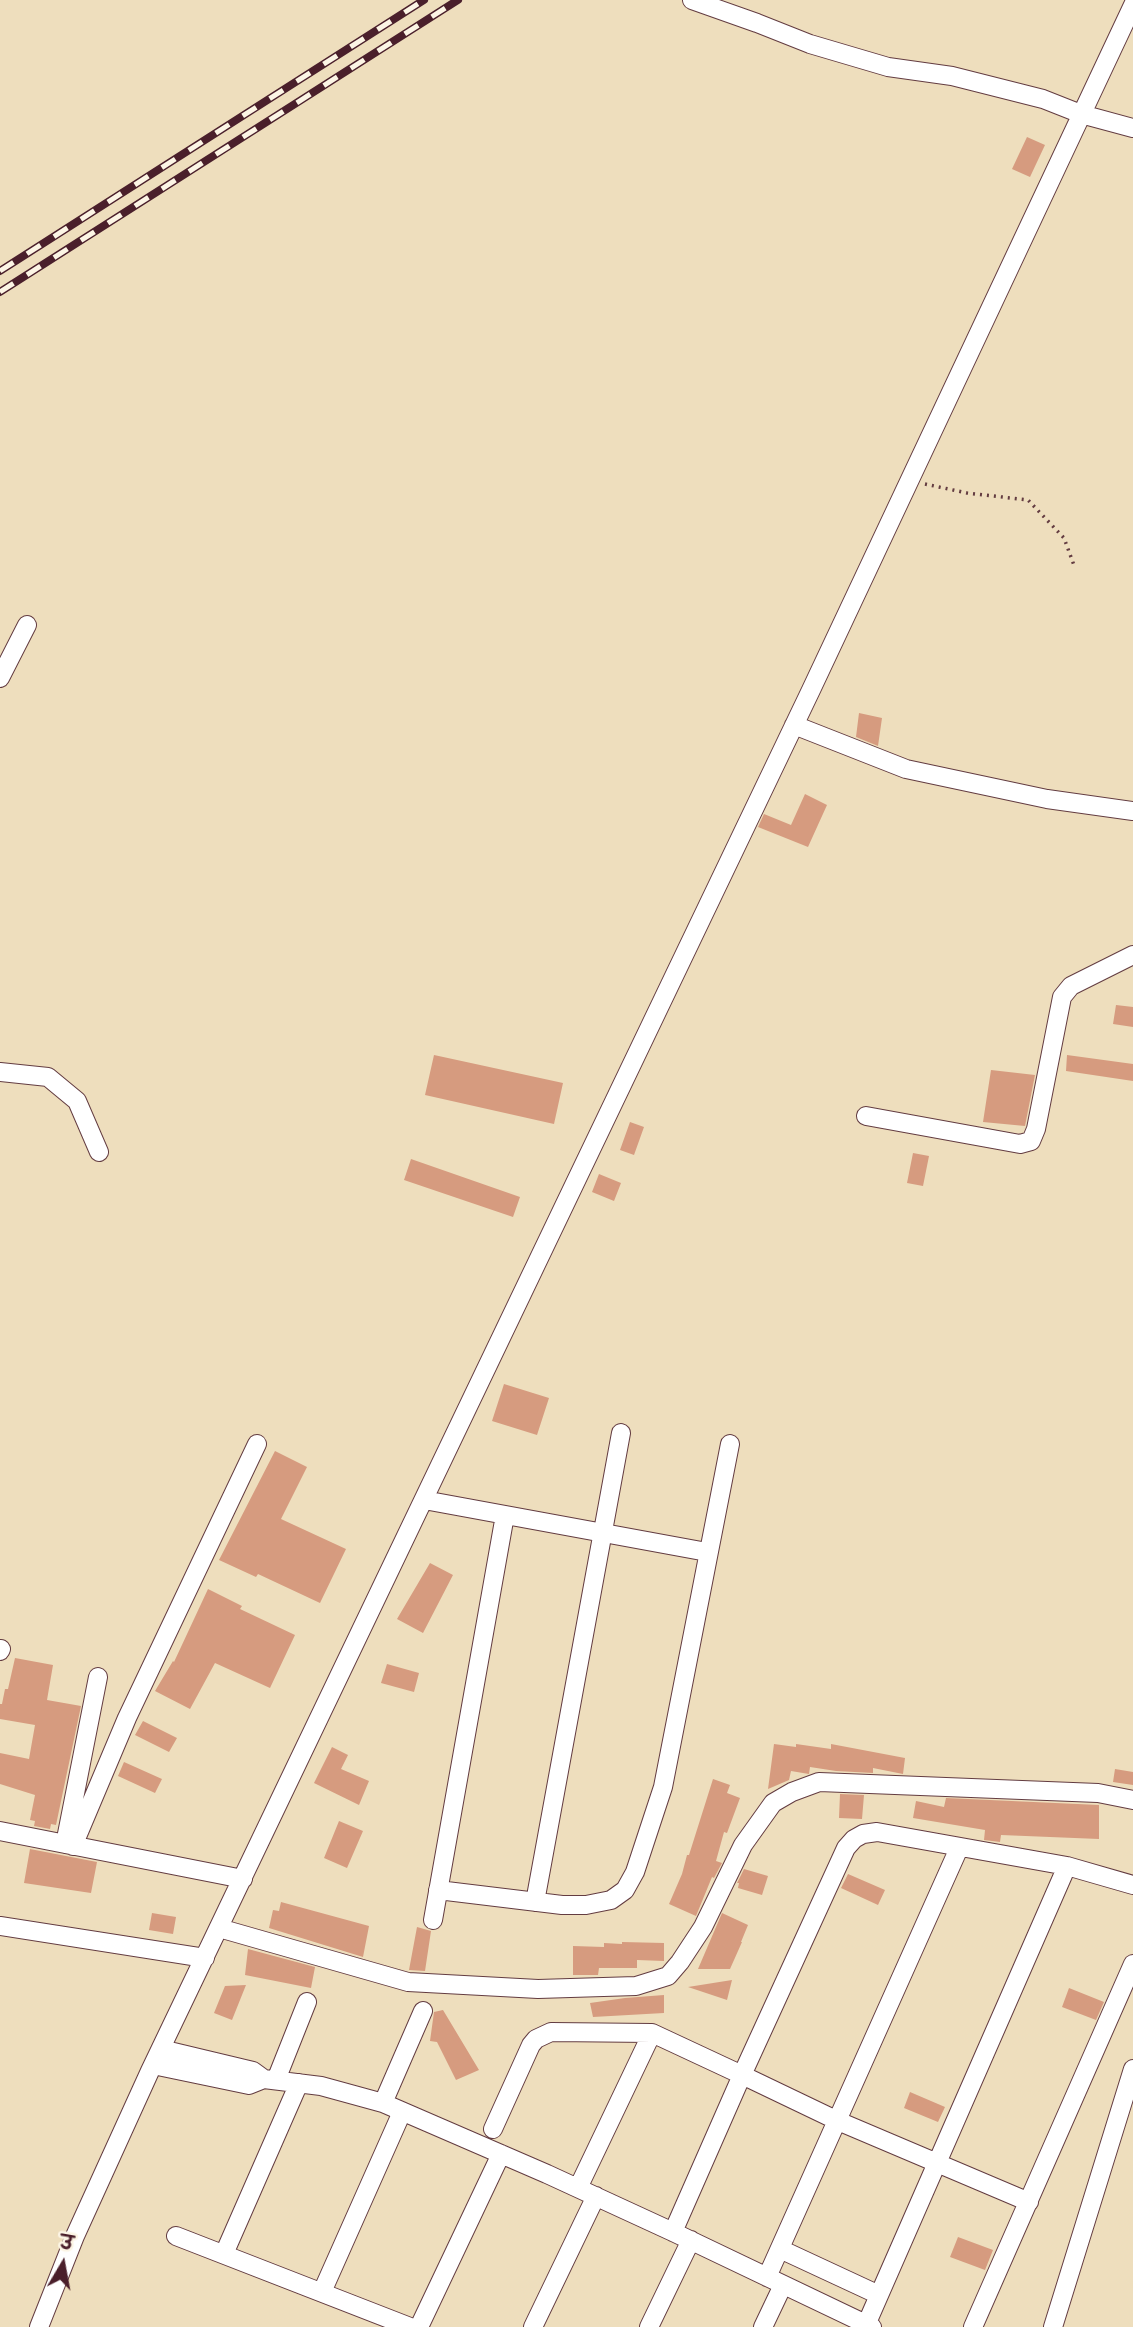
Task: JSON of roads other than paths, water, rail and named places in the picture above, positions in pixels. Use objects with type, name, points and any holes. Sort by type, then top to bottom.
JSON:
[{"type":"street","points":[[692,0],[810,44],[888,67],[952,76],[1042,99],[1081,114],[1133,128]]},
{"type":"street","points":[[39,2327],[75,2236],[161,2049],[794,726],[1133,5]]},
{"type":"street","points":[[0,678],[27,625]]},
{"type":"street","points":[[794,726],[906,769],[1047,799],[1133,811]]},
{"type":"street","points":[[866,1116],[1020,1144],[1031,1141],[1036,1129],[1062,997],[1071,986],[1133,955]]},
{"type":"street","points":[[0,1072],[48,1077],[77,1101],[99,1152]]},
{"type":"street","points":[[535,1902],[621,1433]]},
{"type":"street","points":[[69,1845],[257,1444]]},
{"type":"street","points":[[438,1890],[535,1902],[586,1905],[611,1900],[625,1890],[635,1872],[663,1787],[730,1444]]},
{"type":"street","points":[[424,1500],[708,1552]]},
{"type":"street","points":[[433,1920],[505,1515]]},
{"type":"street","points":[[69,1845],[98,1677]]},
{"type":"street","points":[[219,1928],[408,1982],[538,1989],[636,1986],[668,1976],[680,1962],[703,1927],[743,1845],[773,1803],[792,1792],[819,1782],[1098,1793],[1133,1800]]},
{"type":"street","points":[[0,1831],[243,1879]]},
{"type":"street","points":[[673,2232],[846,1848],[854,1839],[863,1834],[877,1832],[1067,1866],[1133,1885]]},
{"type":"street","points":[[763,2327],[780,2249],[959,1848]]},
{"type":"street","points":[[153,2066],[253,2071],[270,2079],[343,2091],[383,2103],[596,2196],[869,2326],[879,2295],[1067,1866]]},
{"type":"street","points":[[0,1926],[205,1958]]},
{"type":"street","points":[[973,2327],[1133,1964]]},
{"type":"street","points":[[270,2079],[307,2002]]},
{"type":"street","points":[[383,2103],[423,2011]]},
{"type":"street","points":[[493,2129],[536,2039],[551,2032],[568,2031],[652,2033],[838,2121],[1029,2202]]},
{"type":"street","points":[[578,2188],[652,2033]]},
{"type":"street","points":[[161,2049],[211,2069]]},
{"type":"street","points":[[1053,2327],[1133,2068]]},
{"type":"street","points":[[224,2254],[299,2083]]},
{"type":"street","points":[[322,2292],[402,2112]]},
{"type":"street","points":[[419,2327],[501,2154]]},
{"type":"street","points":[[533,2327],[596,2196]]},
{"type":"street","points":[[176,2236],[411,2327]]},
{"type":"street","points":[[649,2327],[691,2240]]},
{"type":"street","points":[[780,2249],[879,2295]]},
{"type":"railway","points":[[0,271],[424,0]]},
{"type":"railway","points":[[0,292],[458,0]]}]
